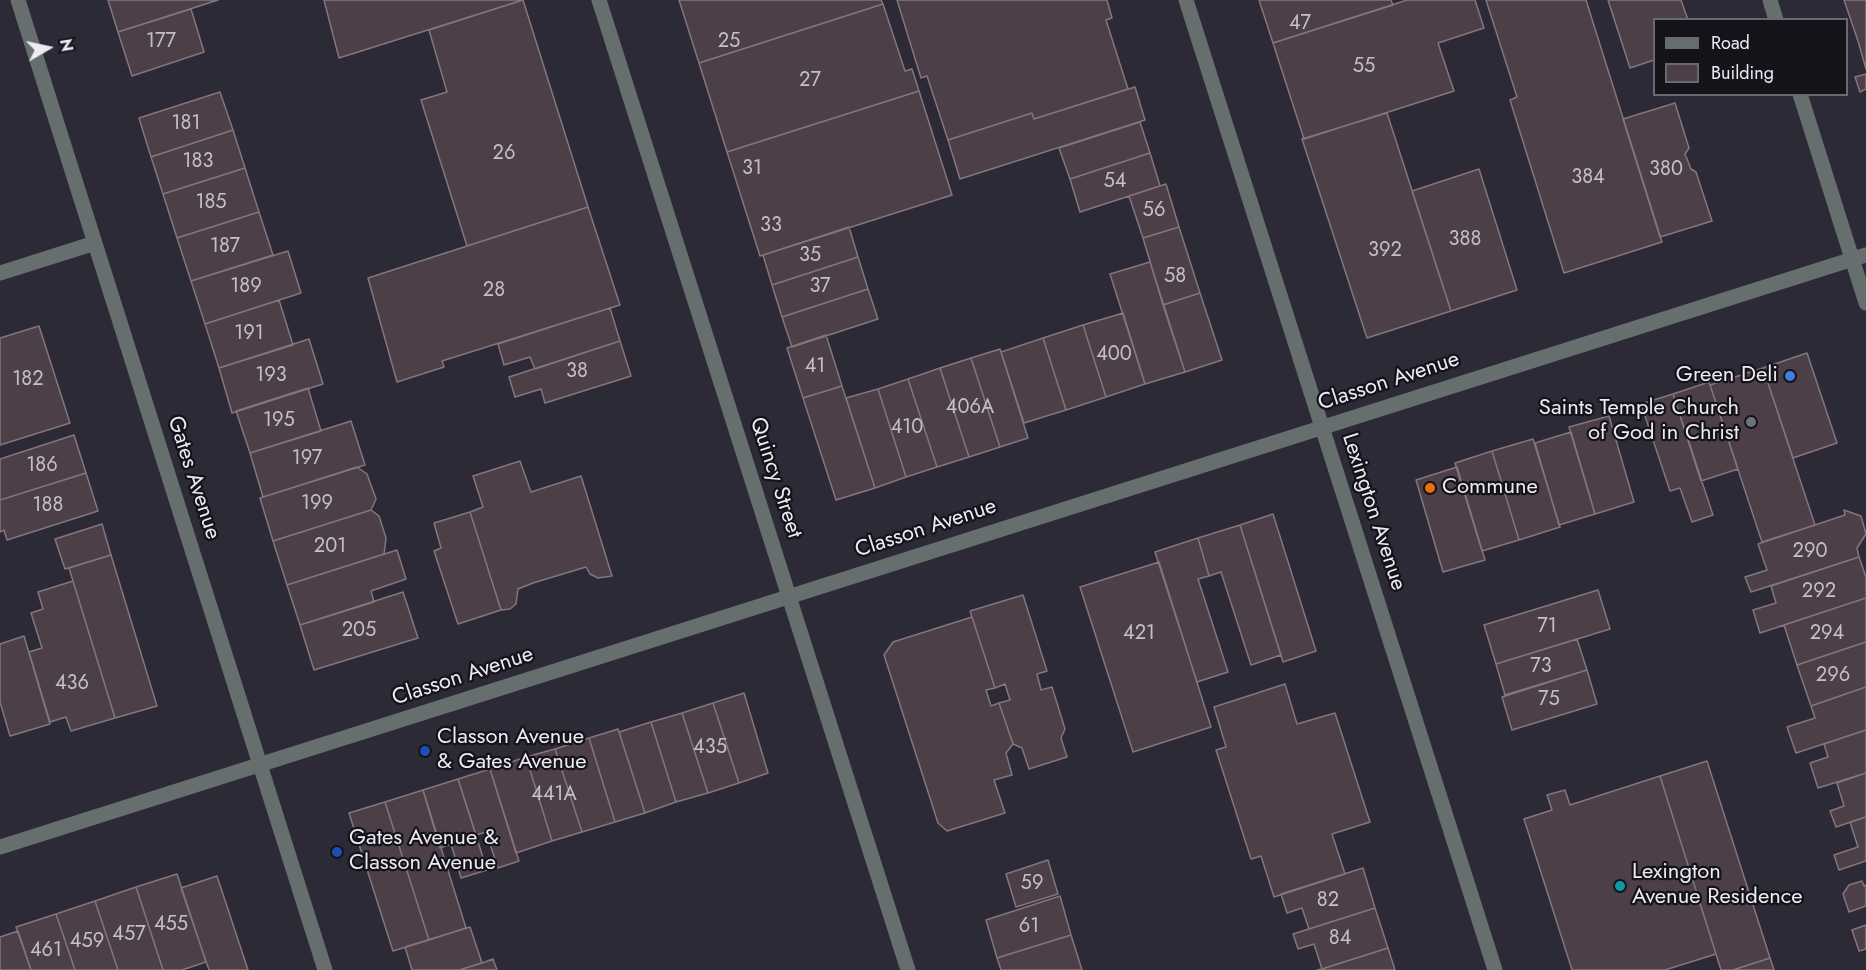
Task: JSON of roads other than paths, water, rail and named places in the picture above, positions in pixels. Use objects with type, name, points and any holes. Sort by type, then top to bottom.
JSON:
[{"type":"street","name":"Gates Avenue","points":[[18,0],[325,970]]},
{"type":"street","name":"Quincy Street","points":[[599,0],[908,970]]},
{"type":"street","name":"Lexington Avenue","points":[[1186,0],[1495,970]]},
{"type":"street","points":[[1770,0],[1775,18]]},
{"type":"street","points":[[1801,96],[1859,257],[1866,303]]},
{"type":"street","points":[[0,273],[95,243]]},
{"type":"street","name":"Classon Avenue","points":[[0,847],[1859,257]]},
{"type":"place","name":"Green Deli","points":[[1790,376]]},
{"type":"place","name":"Saints Temple Church of God in Christ","points":[[1751,422]]},
{"type":"place","name":"Commune","points":[[1430,488]]},
{"type":"place","name":"Classon Avenue & Gates Avenue","points":[[425,751]]},
{"type":"place","name":"Gates Avenue & Classon Avenue","points":[[337,852]]},
{"type":"place","name":"Lexington Avenue Residence","points":[[1620,886]]}]
